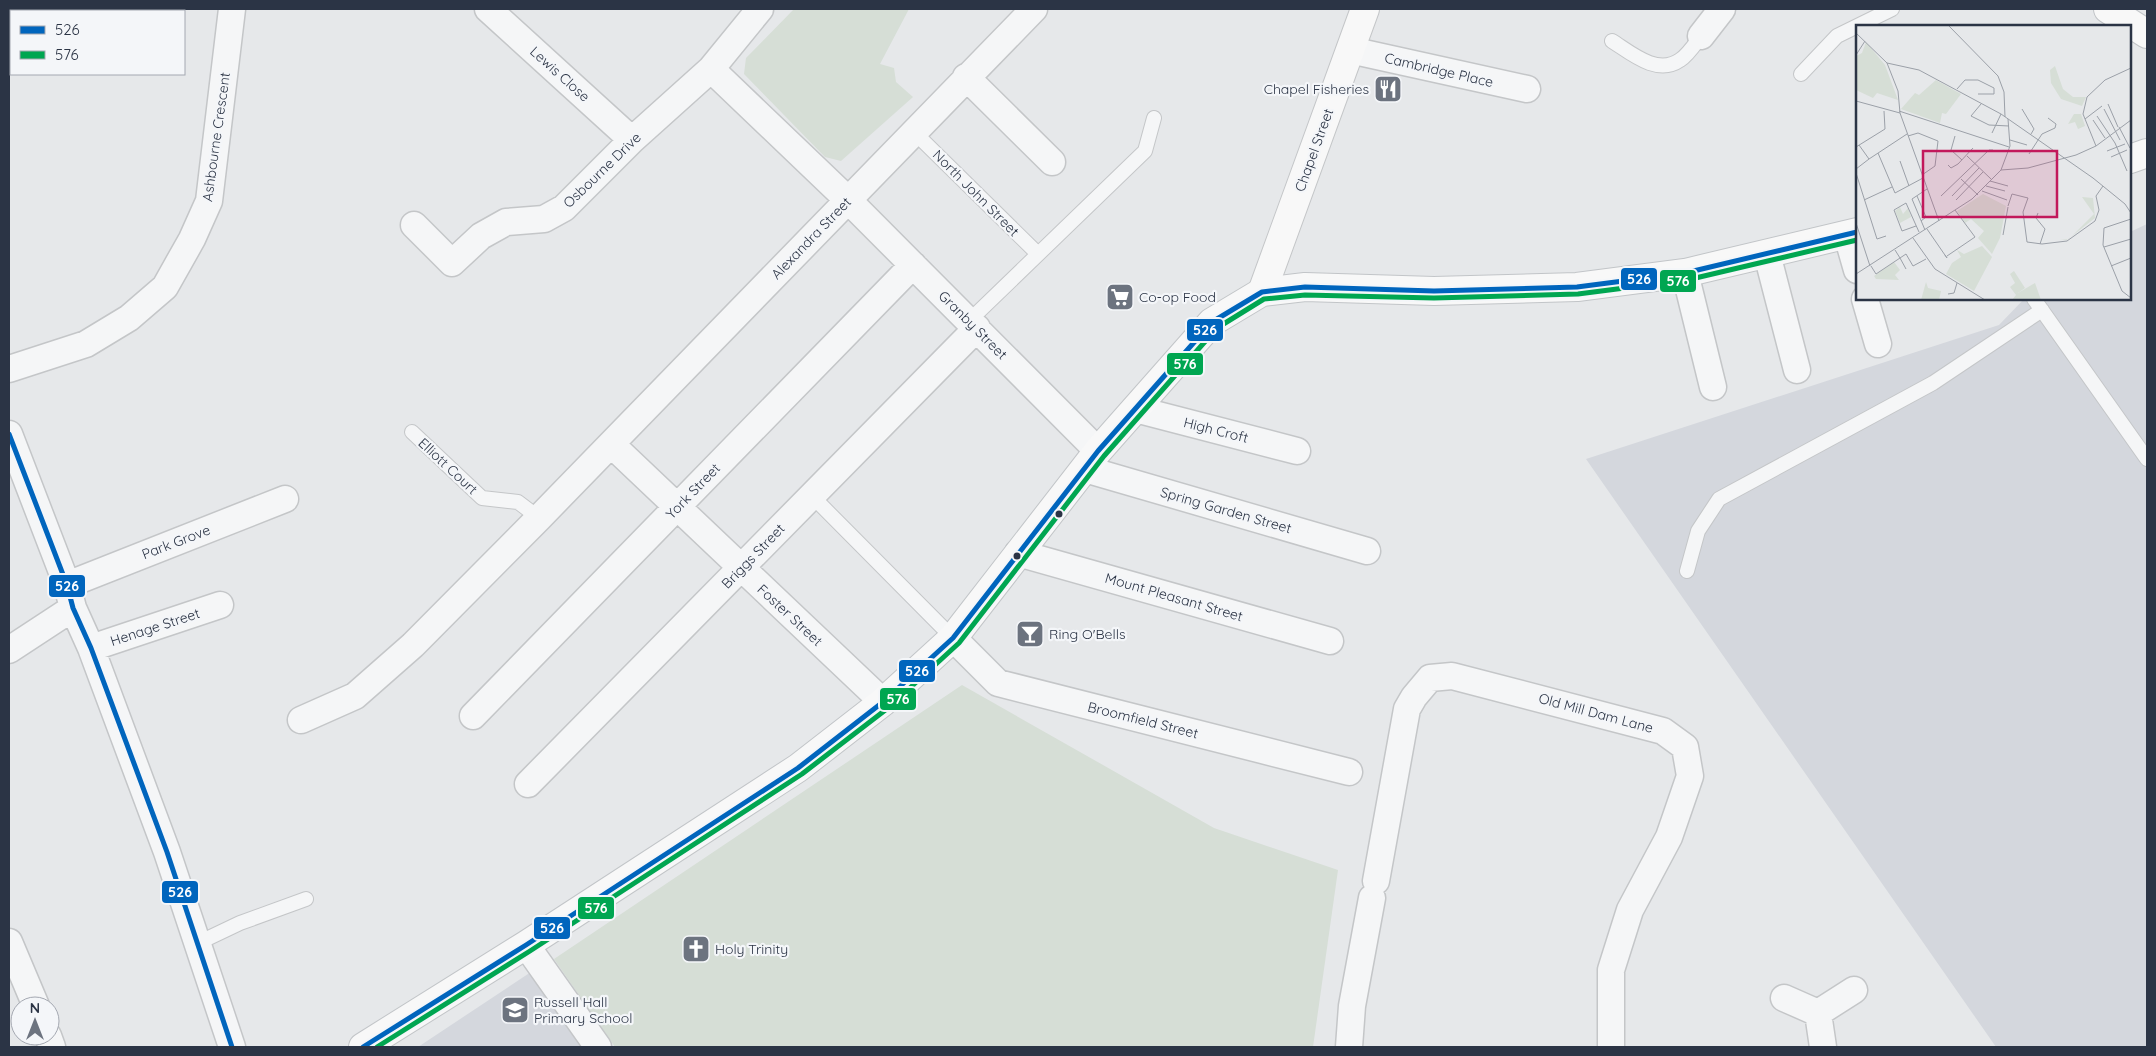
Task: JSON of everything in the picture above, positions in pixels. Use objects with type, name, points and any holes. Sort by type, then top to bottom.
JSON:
[{"type":"main road","name":"Chapel Street","points":[[1262,292],[1365,9]]},
{"type":"main road","points":[[2108,9],[2147,34]]},
{"type":"main road","points":[[2131,159],[2147,153]]},
{"type":"main road","points":[[363,1047],[526,945],[798,768],[883,702],[953,638],[1091,460],[1212,322],[1262,292],[1305,287],[1434,291],[1577,287],[1685,273],[1852,234]]},
{"type":"street","name":"Ashbourne Crescent","points":[[9,369],[86,344],[129,318],[165,287],[192,239],[209,201],[232,9]]},
{"type":"street","name":"Lewis Close","points":[[488,9],[632,140]]},
{"type":"street","name":"Osbourne Drive","points":[[414,225],[452,263],[480,236],[506,222],[544,220],[564,208],[632,140],[711,69],[760,9]]},
{"type":"street","name":"Alexandra Street","points":[[301,720],[355,696],[413,644],[539,518],[1034,9]]},
{"type":"street","points":[[1701,36],[1722,9]]},
{"type":"street","name":"Cambridge Place","points":[[1350,50],[1527,89]]},
{"type":"street","points":[[711,69],[848,200]]},
{"type":"street","points":[[966,78],[1052,162]]},
{"type":"street","name":"Granby Street","points":[[848,200],[973,324],[1091,460]]},
{"type":"street","points":[[1852,234],[1856,263]]},
{"type":"street","points":[[1767,254],[1797,370]]},
{"type":"street","name":"York Street","points":[[473,716],[913,265]]},
{"type":"street","points":[[1685,273],[1713,386]]},
{"type":"street","points":[[1865,300],[1878,344]]},
{"type":"street","name":"Briggs Street","points":[[528,784],[812,496],[973,324]]},
{"type":"street","name":"High Croft","points":[[1135,409],[1297,451]]},
{"type":"street","points":[[9,434],[167,852],[232,1047]]},
{"type":"street","name":"Foster Street","points":[[611,444],[883,702]]},
{"type":"street","name":"Spring Garden Street","points":[[1091,460],[1367,551]]},
{"type":"street","name":"Park Grove","points":[[9,650],[70,596],[285,499]]},
{"type":"street","name":"Mount Pleasant Street","points":[[1018,553],[1330,641]]},
{"type":"street","name":"Henage Street","points":[[91,648],[220,605]]},
{"type":"street","name":"Broomfield Street","points":[[953,638],[998,683],[1350,772]]},
{"type":"street","name":"Old Mill Dam Lane","points":[[1349,1047],[1352,1006],[1407,709],[1414,697],[1430,678],[1452,676],[1663,730],[1685,747],[1690,776],[1669,837],[1630,910],[1611,970],[1611,1047]]},
{"type":"street","points":[[9,942],[32,996]]},
{"type":"street","points":[[526,945],[598,1047]]},
{"type":"street","points":[[1818,1012],[1854,990]]},
{"type":"street","points":[[1784,998],[1818,1012]]},
{"type":"street","points":[[1818,1012],[1823,1047]]},
{"type":"lane","points":[[1859,25],[1892,9]]},
{"type":"lane","points":[[1801,74],[1837,36],[1856,27]]},
{"type":"lane","points":[[1612,41],[1643,60],[1662,66],[1670,66],[1682,59],[1701,36]]},
{"type":"lane","points":[[973,324],[1038,254],[1145,151],[1154,118]]},
{"type":"lane","name":"North John Street","points":[[914,132],[1038,254]]},
{"type":"lane","points":[[2035,300],[2147,458]]},
{"type":"lane","points":[[1687,571],[1698,530],[1719,499],[1933,383],[2042,310]]},
{"type":"lane","name":"Elliott Court","points":[[412,432],[482,498],[518,502],[539,518]]},
{"type":"lane","points":[[812,496],[953,638]]},
{"type":"lane","points":[[198,943],[240,923],[306,898]]},
{"type":"shaded area","points":[[794,9],[909,9],[880,64],[894,68],[896,82],[913,97],[841,161],[825,157],[744,74],[746,58]]},
{"type":"shaded area","points":[[2147,224],[2147,1047],[1996,1047],[1586,459],[1999,325],[2023,300],[2131,300],[2131,232]]},
{"type":"shaded area","points":[[962,685],[1214,828],[1338,870],[1313,1047],[615,1047],[554,959]]},
{"type":"shaded area","name":"Russell Hall Primary School","points":[[531,972],[582,1047],[418,1047]]},
{"type":"transit line","name":"526","points":[[363,1047],[526,945],[798,768],[883,702],[953,638],[1098,451],[1212,322],[1262,292],[1305,287],[1434,291],[1577,287],[1685,273],[1856,232]]},
{"type":"transit line","name":"576","points":[[377,1047],[530,951],[802,774],[888,708],[959,643],[1104,456],[1217,328],[1264,299],[1305,295],[1434,298],[1578,294],[1687,280],[1856,240]]},
{"type":"transit line","name":"526","points":[[9,434],[67,585],[73,608],[91,648],[167,852],[232,1047]]},
{"type":"place","name":"Chapel Fisheries","points":[[1388,89]]},
{"type":"place","name":"Co-op Food","points":[[1120,297]]},
{"type":"place","name":"Ring O'Bells","points":[[1030,634]]},
{"type":"place","name":"Holy Trinity","points":[[696,949]]},
{"type":"place","name":"Russell Hall Primary School","points":[[515,1010]]}]
